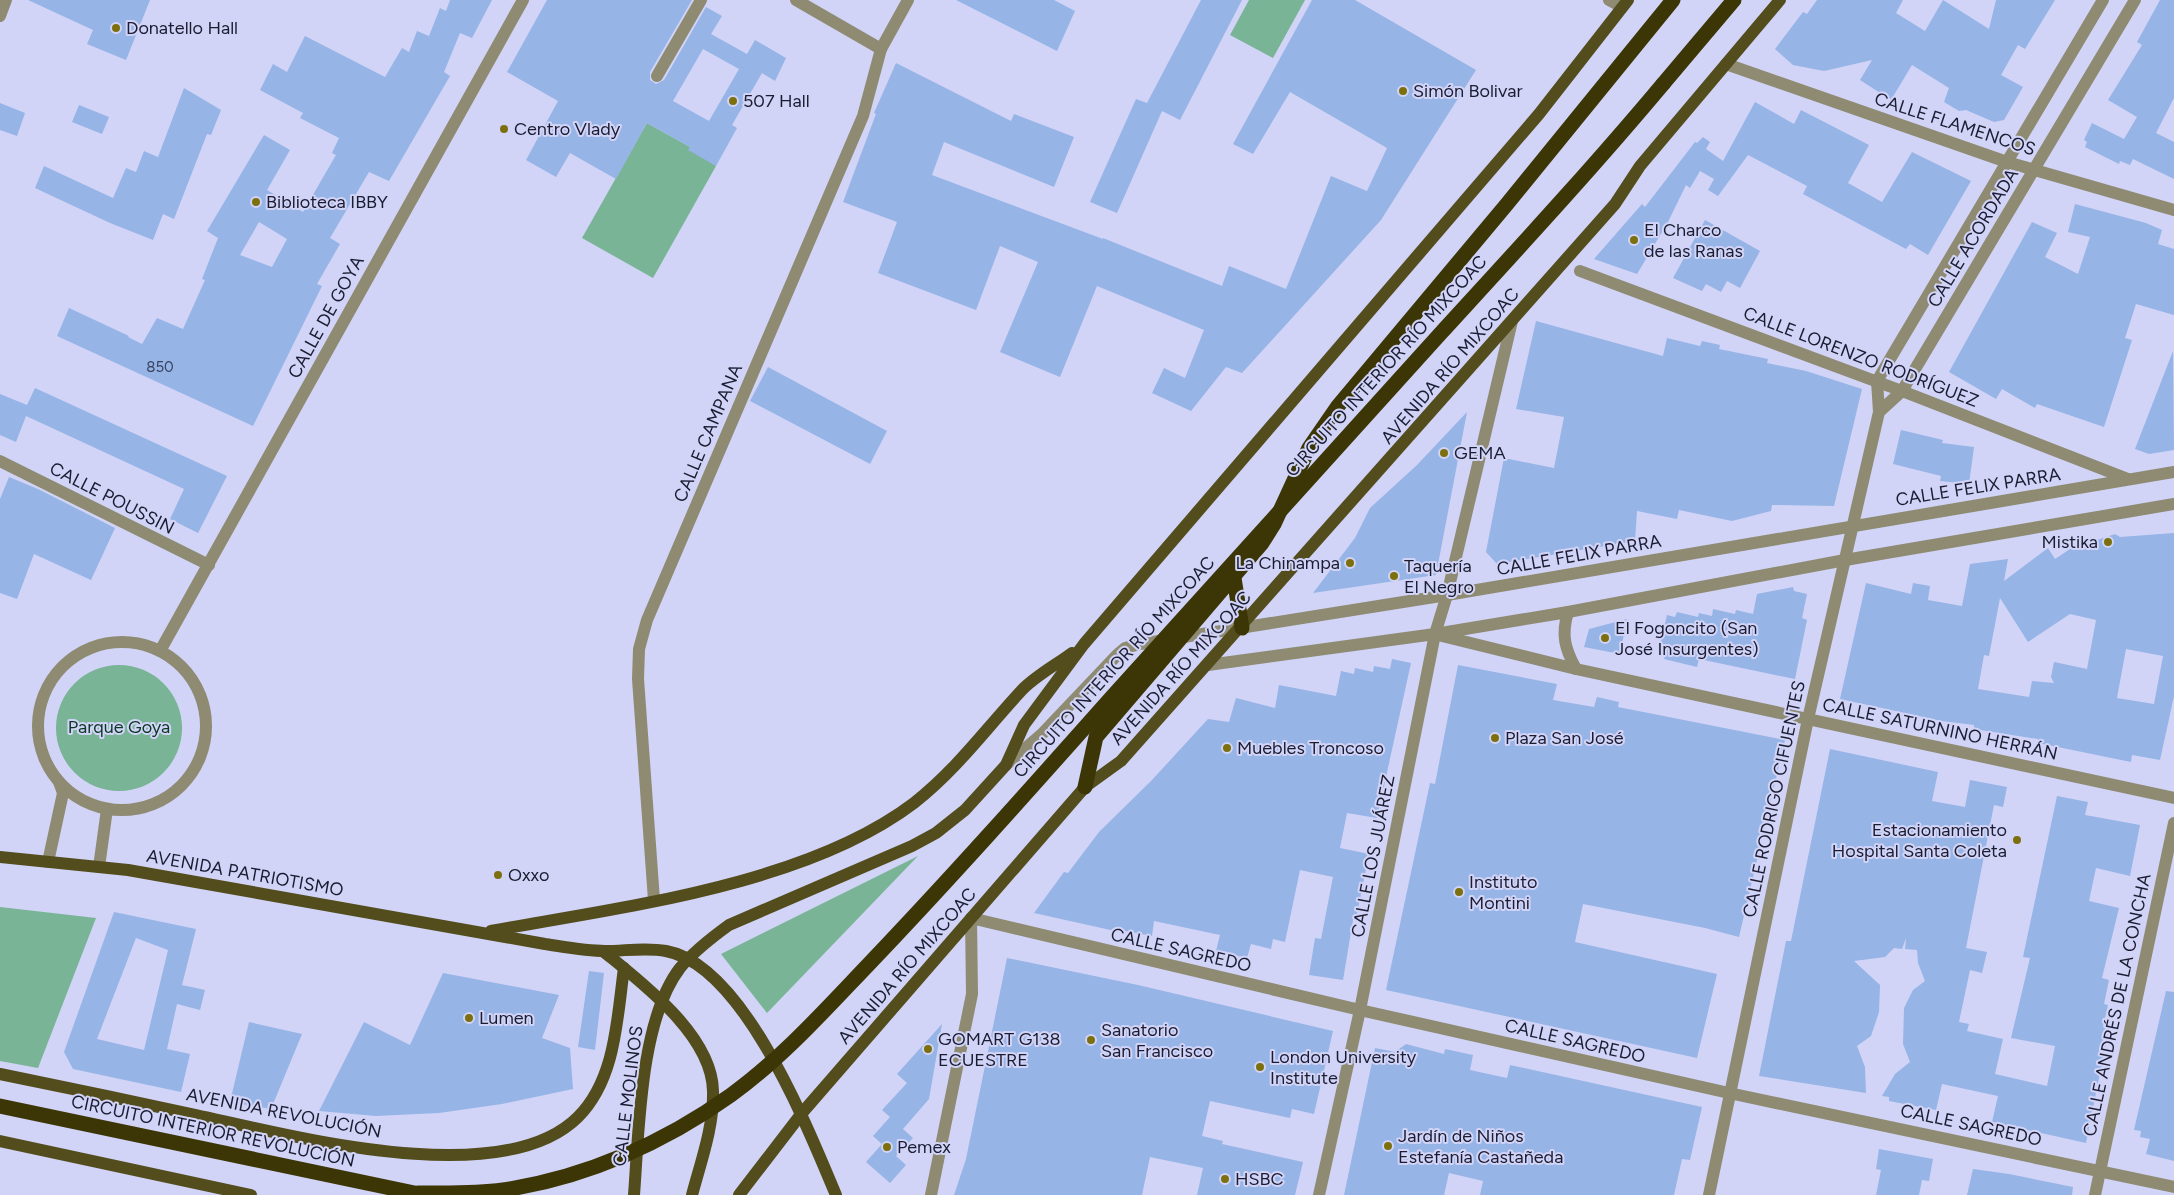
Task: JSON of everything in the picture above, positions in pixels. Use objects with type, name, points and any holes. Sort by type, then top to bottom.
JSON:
[{"type":"highway","points":[[1085,787],[1096,737],[1234,578],[1274,524],[1309,448],[1338,406],[1507,204],[1673,0]]},
{"type":"highway","name":"CIRCUITO INTERIOR RÍO MIXCOAC","points":[[421,1194],[500,1190],[536,1184],[585,1171],[628,1154],[681,1126],[731,1095],[765,1067],[832,1002],[965,862],[1254,540],[1513,256],[1734,0]]},
{"type":"highway","points":[[1234,578],[1242,628]]},
{"type":"highway","name":"CIRCUITO INTERIOR REVOLUCIÓN","points":[[0,1106],[421,1194]]},
{"type":"main road","name":"AVENIDA RÍO MIXCOAC","points":[[739,1195],[802,1113],[1085,787],[1121,761],[1242,628],[1615,204],[1640,166],[1780,0]]},
{"type":"main road","points":[[836,1195],[802,1113],[748,1020],[717,981],[689,958],[708,940],[736,922],[924,840],[965,810],[1006,765],[1024,725],[1084,644],[1539,114],[1625,4]]},
{"type":"main road","points":[[654,900],[742,879],[819,854],[882,823],[912,804],[941,781],[976,745],[1022,690],[1084,644]]},
{"type":"main road","name":"AVENIDA PATRIOTISMO","points":[[0,857],[128,870],[545,944],[602,951],[666,951],[689,958]]},
{"type":"main road","name":"AVENIDA PATRIOTISMO","points":[[483,932],[654,900]]},
{"type":"main road","points":[[602,951],[624,968],[661,1002],[695,1041],[708,1069],[713,1088],[712,1111],[692,1195]]},
{"type":"main road","name":"CALLE MOLINOS","points":[[634,1195],[650,1041],[661,1002],[680,968],[689,958]]},
{"type":"main road","name":"AVENIDA REVOLUCIÓN","points":[[0,1074],[324,1142],[434,1155],[476,1154],[510,1149],[540,1140],[568,1126],[594,1097],[605,1074],[613,1041],[624,968]]},
{"type":"main road","points":[[0,1141],[251,1195]]},
{"type":"street","name":"CALLE DE GOYA","points":[[160,651],[523,0]]},
{"type":"street","points":[[657,76],[701,0]]},
{"type":"street","points":[[796,0],[881,49]]},
{"type":"street","name":"CALLE CAMPANA","points":[[654,900],[638,679],[639,649],[645,627],[863,116],[881,49],[908,0]]},
{"type":"street","points":[[1609,0],[1625,4]]},
{"type":"street","name":"CALLE ACORDADA","points":[[1877,382],[2103,0]]},
{"type":"street","name":"CALLE ACORDADA","points":[[1902,391],[2135,0]]},
{"type":"street","name":"CALLE FLAMENCOS","points":[[1726,64],[2008,162],[2174,210]]},
{"type":"street","name":"CALLE LORENZO RODRÍGUEZ","points":[[1580,271],[1902,391],[2128,479]]},
{"type":"street","name":"CALLE LOS JUÁREZ","points":[[1319,1195],[1360,1010],[1435,634],[1447,595],[1512,321]]},
{"type":"street","name":"CALLE RODRIGO CIFUENTES","points":[[1709,1195],[1808,719],[1879,412],[1877,382]]},
{"type":"street","points":[[1879,412],[1902,391]]},
{"type":"street","name":"CALLE POUSSIN","points":[[0,461],[208,565]]},
{"type":"street","name":"CALLE FELIX PARRA","points":[[1006,765],[1043,733],[1125,648],[1184,636],[1447,595],[2174,472]]},
{"type":"street","points":[[1208,665],[1435,634],[1568,612],[1845,560],[2174,504]]},
{"type":"street","points":[[1568,612],[1564,626],[1564,639],[1567,651],[1576,669]]},
{"type":"street","name":"CALLE SATURNINO HERRÁN","points":[[1435,634],[1576,669],[2174,798]]},
{"type":"street","points":[[48,862],[63,793],[43,754],[38,725],[44,696],[59,671],[81,652],[109,643],[138,643],[160,651],[179,664],[199,691],[206,724],[200,757],[193,772],[169,796],[137,809],[107,809],[85,802],[70,792],[58,780]]},
{"type":"street","points":[[98,867],[107,809]]},
{"type":"street","name":"CALLE ANDRÉS DE LA CONCHA","points":[[2095,1195],[2174,823]]},
{"type":"street","points":[[931,1195],[972,994],[971,918]]},
{"type":"street","name":"CALLE SAGREDO","points":[[971,918],[1360,1010],[1729,1093],[2174,1186]]},
{"type":"green space","points":[[1249,0],[1305,0],[1273,58],[1230,35]]},
{"type":"green space","points":[[647,123],[690,147],[716,166],[653,278],[582,238]]},
{"type":"green space","name":"Parque Goya","points":[[119,665],[143,670],[164,683],[177,704],[182,728],[177,752],[164,773],[143,786],[119,791],[95,786],[74,773],[61,752],[56,728],[61,704],[74,683],[95,670]]},
{"type":"green space","points":[[918,856],[767,1013],[721,954]]},
{"type":"green space","points":[[0,907],[96,918],[38,1068],[0,1061]]},
{"type":"building","name":"Donatello Hall","points":[[28,0],[150,0],[126,60],[87,44],[93,30]]},
{"type":"building","points":[[450,0],[492,0],[472,38],[460,33],[444,72],[450,76],[389,181],[369,172],[330,238],[340,244],[317,284],[322,286],[253,426],[57,336],[69,308],[142,344],[157,318],[183,329],[205,280],[202,279],[218,238],[207,231],[264,135],[290,150],[267,190],[303,212],[336,155],[332,153],[339,138],[300,118],[303,113],[260,90],[273,64],[287,72],[305,36],[385,77],[402,48],[409,52],[417,31],[429,36],[440,8],[446,11]],"holes":[[[259,222],[287,239],[272,267],[240,255]]]},
{"type":"building","points":[[547,0],[692,0],[650,72],[650,80],[656,84],[664,80],[706,7],[722,16],[711,34],[747,54],[755,40],[786,58],[775,81],[762,73],[732,125],[737,128],[716,166],[688,150],[690,147],[647,123],[616,179],[570,153],[556,177],[526,160],[558,101],[507,72]],"holes":[[[703,49],[739,69],[709,121],[673,101]]]},
{"type":"building","points":[[956,0],[1054,0],[1075,11],[1057,51]]},
{"type":"building","points":[[1201,0],[1242,0],[1180,120],[1162,111],[1117,213],[1090,202],[1136,99],[1147,103]]},
{"type":"building","points":[[1312,0],[1355,0],[1476,70],[1381,220],[1242,373],[1226,367],[1191,411],[1152,393],[1164,368],[1185,378],[1204,330],[1097,286],[1060,377],[1000,352],[1038,262],[1000,246],[976,310],[878,273],[897,222],[843,202],[876,114],[874,113],[896,63],[1011,121],[1014,114],[1074,137],[1054,187],[944,142],[932,175],[1103,238],[1222,286],[1229,266],[1286,289],[1331,176],[1367,191],[1387,148],[1290,92],[1253,154],[1233,144]]},
{"type":"building","points":[[1817,0],[1903,0],[1896,13],[1925,31],[1943,0],[1989,29],[1996,0],[2055,0],[2025,49],[2018,45],[2001,75],[2023,87],[2004,120],[1994,122],[1966,110],[1959,111],[1944,102],[1949,88],[1912,65],[1891,100],[1860,80],[1872,60],[1824,71],[1793,65],[1775,49],[1803,12],[1807,14]]},
{"type":"building","points":[[2160,0],[2174,0],[2174,98],[2156,133],[2174,142],[2174,179],[2133,159],[2130,165],[2120,161],[2119,164],[2085,147],[2087,142],[2084,140],[2092,123],[2124,139],[2137,117],[2108,100],[2142,45],[2137,42]]},
{"type":"building","points":[[184,88],[221,110],[211,135],[207,134],[174,219],[163,214],[153,240],[110,223],[35,188],[44,166],[113,198],[126,168],[136,172],[144,151],[158,157]]},
{"type":"building","points":[[1755,102],[1794,124],[1801,110],[1869,145],[1848,183],[1882,202],[1912,152],[1971,181],[1928,255],[1910,244],[1906,249],[1803,194],[1807,186],[1748,155],[1718,196],[1708,190],[1714,179],[1700,171],[1690,188],[1686,185],[1668,222],[1637,274],[1594,259],[1642,204],[1645,207],[1695,142],[1697,143],[1703,137],[1710,142],[1706,149],[1723,161]]},
{"type":"building","points":[[0,103],[25,113],[17,136],[0,130]]},
{"type":"building","points":[[79,105],[109,117],[102,134],[72,122]]},
{"type":"building","points":[[2075,204],[2146,223],[2162,230],[2158,244],[2174,249],[2174,315],[2136,304],[2125,338],[2132,340],[2104,427],[2037,404],[2035,408],[2002,389],[1996,399],[1949,372],[2032,222],[2057,233],[2045,257],[2078,274],[2090,237],[2068,232]]},
{"type":"building","points":[[1705,220],[1760,251],[1740,288],[1727,281],[1721,292],[1706,284],[1702,291],[1673,278]]},
{"type":"building","points":[[1536,321],[1663,356],[1667,338],[1700,346],[1702,341],[1720,345],[1719,349],[1768,359],[1767,363],[1806,371],[1862,389],[1834,506],[1772,505],[1771,511],[1732,521],[1679,510],[1677,519],[1637,511],[1635,541],[1497,564],[1486,552],[1504,458],[1554,468],[1564,417],[1516,409]]},
{"type":"building","points":[[2173,351],[2174,450],[2149,454],[2135,449]]},
{"type":"building","points":[[768,367],[887,431],[870,464],[750,401]]},
{"type":"building","points":[[35,388],[227,476],[198,533],[170,519],[184,489],[26,416],[16,442],[0,435],[0,394],[27,405]]},
{"type":"building","points":[[1467,412],[1436,575],[1313,593],[1355,538],[1370,508],[1417,465]]},
{"type":"building","points":[[1901,430],[1943,440],[1942,443],[1974,447],[1969,484],[1940,481],[1941,476],[1893,464]]},
{"type":"building","points":[[9,477],[38,489],[115,528],[91,580],[34,554],[17,599],[0,593],[0,499]]},
{"type":"building","points":[[2174,533],[2174,696],[2160,760],[2132,755],[2131,762],[2038,743],[2038,739],[1974,729],[1974,725],[1942,721],[1840,699],[1866,583],[1911,594],[1913,583],[1930,586],[1928,600],[1962,606],[1970,564],[2008,559],[2004,581],[2048,548],[2055,559],[2070,549],[2115,534],[2120,537]],"holes":[[[2000,598],[2028,642],[2070,614],[2096,620],[2087,669],[2054,662],[2051,677],[2054,683],[2032,681],[2029,697],[1978,689],[1984,655],[1989,656]],[[2126,649],[2163,656],[2154,704],[2117,698]]]},
{"type":"building","points":[[1793,587],[1794,591],[1807,594],[1802,618],[1807,620],[1795,679],[1699,659],[1697,667],[1664,659],[1665,656],[1658,654],[1667,615],[1675,617],[1677,612],[1698,617],[1699,613],[1712,616],[1713,609],[1735,614],[1736,610],[1753,614],[1757,594]]},
{"type":"building","name":"El Fogoncito (San José Insurgentes)","points":[[1627,619],[1620,654],[1584,647],[1589,629]]},
{"type":"building","points":[[1392,659],[1411,663],[1377,818],[1347,813],[1340,848],[1369,854],[1357,914],[1354,914],[1343,980],[1309,975],[1315,938],[1321,939],[1333,877],[1300,870],[1285,942],[1273,939],[1271,949],[1251,944],[1247,958],[1216,951],[1220,935],[1154,921],[1152,936],[1115,929],[1115,931],[1034,913],[1064,872],[1068,873],[1099,832],[1152,780],[1208,719],[1229,722],[1236,698],[1275,708],[1279,685],[1336,696],[1341,671],[1354,674],[1355,668],[1373,672],[1374,666],[1390,669]]},
{"type":"building","points":[[1458,665],[1557,684],[1553,700],[1594,707],[1597,697],[1619,702],[1618,707],[1785,740],[1739,937],[1705,928],[1583,904],[1575,942],[1717,974],[1697,1058],[1386,990],[1430,783],[1435,784]]},
{"type":"building","points":[[1830,749],[1938,772],[1932,801],[1965,807],[1970,780],[2007,787],[2003,807],[1994,805],[1966,948],[1987,952],[1982,973],[1970,970],[1959,1022],[1969,1024],[1967,1031],[2003,1039],[1995,1074],[2047,1086],[2055,1046],[2011,1038],[2030,958],[2023,957],[2057,796],[2088,802],[2085,815],[2140,825],[2130,876],[2096,868],[2089,901],[2119,908],[2102,978],[2109,980],[2104,1004],[2108,1005],[2103,1027],[2109,1028],[2086,1143],[1992,1122],[1998,1096],[1942,1084],[1936,1110],[1889,1101],[1889,1097],[1882,1096],[1895,1074],[1910,1062],[1903,1044],[1904,1008],[1913,990],[1925,981],[1918,963],[1917,950],[1905,949],[1906,938],[1902,949],[1894,948],[1885,957],[1854,961],[1880,985],[1879,1012],[1871,1036],[1857,1046],[1865,1067],[1866,1093],[1759,1076],[1786,941],[1791,941]]},
{"type":"building","points":[[114,912],[196,929],[182,985],[205,990],[200,1010],[177,1004],[167,1049],[190,1054],[181,1092],[73,1069],[64,1052]],"holes":[[[136,938],[168,950],[144,1050],[97,1039]]]},
{"type":"building","points":[[1007,958],[1138,985],[1333,1031],[1314,1114],[1292,1109],[1290,1118],[1210,1101],[1202,1136],[1223,1141],[1222,1144],[1303,1162],[1295,1195],[1197,1195],[1203,1168],[1150,1157],[1142,1195],[954,1195],[966,1159]]},
{"type":"building","points":[[589,971],[604,973],[595,1050],[578,1047]]},
{"type":"building","points":[[443,973],[559,995],[542,1038],[570,1048],[573,1089],[502,1104],[439,1113],[376,1116],[319,1111],[364,1022],[410,1045]]},
{"type":"building","points":[[2166,991],[2174,992],[2174,1161],[2146,1154],[2150,1139],[2140,1137],[2141,1131],[2134,1130]]},
{"type":"building","points":[[249,1022],[302,1034],[271,1109],[230,1102]]},
{"type":"building","points":[[942,1024],[929,1099],[903,1129],[913,1138],[896,1156],[906,1165],[890,1183],[866,1162],[882,1144],[873,1136],[890,1117],[882,1110],[907,1083],[897,1074]]},
{"type":"building","points":[[1406,1044],[1444,1054],[1445,1049],[1473,1055],[1470,1070],[1507,1078],[1510,1065],[1702,1107],[1690,1160],[1682,1159],[1674,1195],[1480,1195],[1483,1181],[1449,1173],[1444,1195],[1344,1195],[1375,1048],[1395,1052]]},
{"type":"building","points":[[1879,1149],[1933,1159],[1929,1181],[1922,1180],[1919,1195],[1876,1195],[1881,1170],[1876,1169]]},
{"type":"building","points":[[1973,1169],[2073,1187],[2072,1195],[1967,1195]]},
{"type":"place","name":"Donatello Hall","points":[[116,28]]},
{"type":"place","name":"Simón Bolivar","points":[[1403,91]]},
{"type":"place","name":"507 Hall","points":[[733,101]]},
{"type":"place","name":"Centro Vlady","points":[[504,129]]},
{"type":"place","name":"Biblioteca IBBY","points":[[256,202]]},
{"type":"place","name":"El Charco de las Ranas","points":[[1634,240]]},
{"type":"place","name":"GEMA","points":[[1444,453]]},
{"type":"place","name":"Mistika","points":[[2108,542]]},
{"type":"place","name":"La Chinampa","points":[[1350,563]]},
{"type":"place","name":"Taquería El Negro","points":[[1394,576]]},
{"type":"place","name":"El Fogoncito (San José Insurgentes)","points":[[1605,638]]},
{"type":"place","name":"Plaza San José","points":[[1495,738]]},
{"type":"place","name":"Muebles Troncoso","points":[[1227,748]]},
{"type":"place","name":"Estacionamiento Hospital Santa Coleta","points":[[2017,840]]},
{"type":"place","name":"Oxxo","points":[[498,875]]},
{"type":"place","name":"Instituto Montini","points":[[1459,892]]},
{"type":"place","name":"Lumen","points":[[469,1018]]},
{"type":"place","name":"Sanatorio San Francisco","points":[[1091,1040]]},
{"type":"place","name":"GOMART G138 ECUESTRE","points":[[928,1049]]},
{"type":"place","name":"London University Institute","points":[[1260,1067]]},
{"type":"place","name":"Jardín de Niños Estefanía Castañeda","points":[[1388,1146]]},
{"type":"place","name":"Pemex","points":[[887,1147]]},
{"type":"place","name":"HSBC","points":[[1225,1179]]}]
